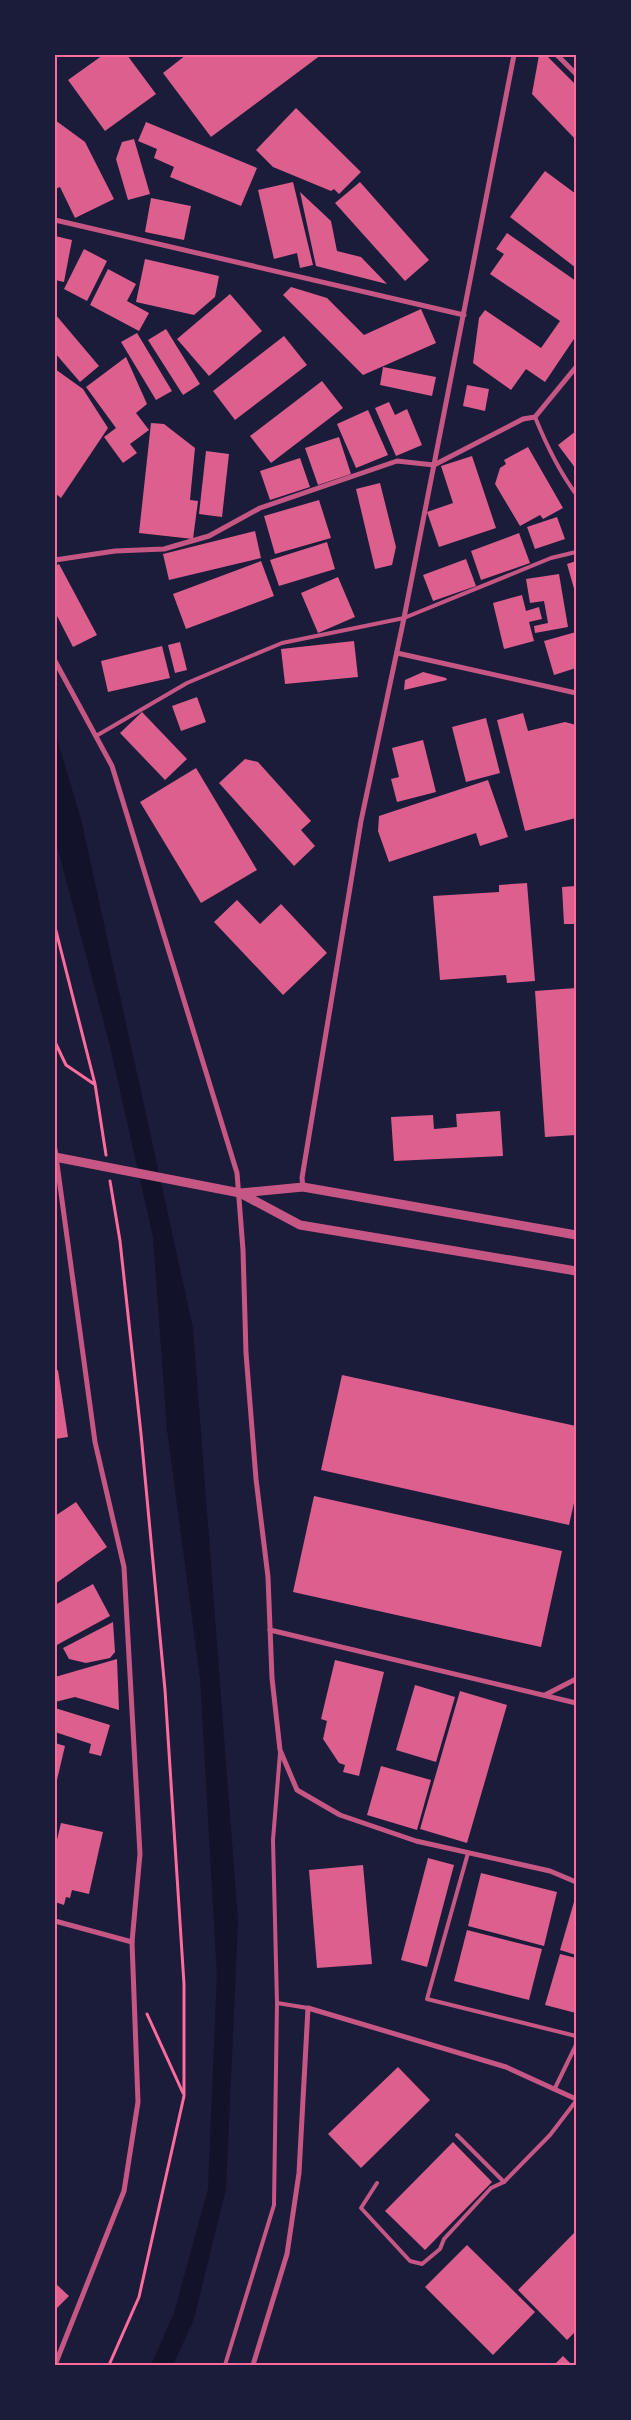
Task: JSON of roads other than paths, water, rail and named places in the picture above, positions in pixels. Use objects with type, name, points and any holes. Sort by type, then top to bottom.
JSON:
[{"type":"street","points":[[303,1187],[304,1168],[361,821],[404,618],[514,55]]},
{"type":"street","points":[[557,55],[576,74]]},
{"type":"street","points":[[55,220],[464,315]]},
{"type":"street","points":[[55,560],[115,551],[164,549],[209,536],[260,508],[398,461],[434,465],[523,419],[535,417],[576,367]]},
{"type":"street","points":[[397,653],[576,693]]},
{"type":"street","points":[[55,661],[112,766],[203,1057],[237,1173],[240,1193],[246,1353],[256,1480],[268,1577],[272,1678],[280,1750],[297,1790],[340,1816],[416,1841],[550,1871],[576,1882]]},
{"type":"street","points":[[55,2365],[124,2191],[138,2102],[132,1942],[140,1854],[124,1567],[95,1442],[55,1155],[77,1162],[240,1193],[300,1225],[576,1271]]},
{"type":"street","points":[[240,1193],[303,1187],[576,1235]]},
{"type":"street","points":[[270,1630],[576,1703]]},
{"type":"street","points":[[545,1695],[576,1679]]},
{"type":"street","points":[[55,1921],[132,1942]]},
{"type":"street","points":[[253,2365],[287,2254],[299,2173],[308,2008],[506,2067],[556,2088],[576,2100]]},
{"type":"lane","points":[[535,417],[552,456],[564,478],[576,494]]},
{"type":"lane","points":[[96,736],[187,683],[282,644],[404,618],[551,558],[576,552]]},
{"type":"lane","points":[[224,2365],[274,2205],[277,2003],[273,1840],[280,1750]]},
{"type":"lane","points":[[468,1853],[427,1999],[576,2036]]},
{"type":"lane","points":[[277,2003],[308,2008]]},
{"type":"lane","points":[[556,2088],[576,2046]]},
{"type":"lane","points":[[377,2184],[361,2208],[410,2261],[422,2264],[440,2250],[444,2239],[491,2188],[504,2182],[550,2135],[576,2100]]},
{"type":"lane","points":[[457,2135],[504,2182]]}]
